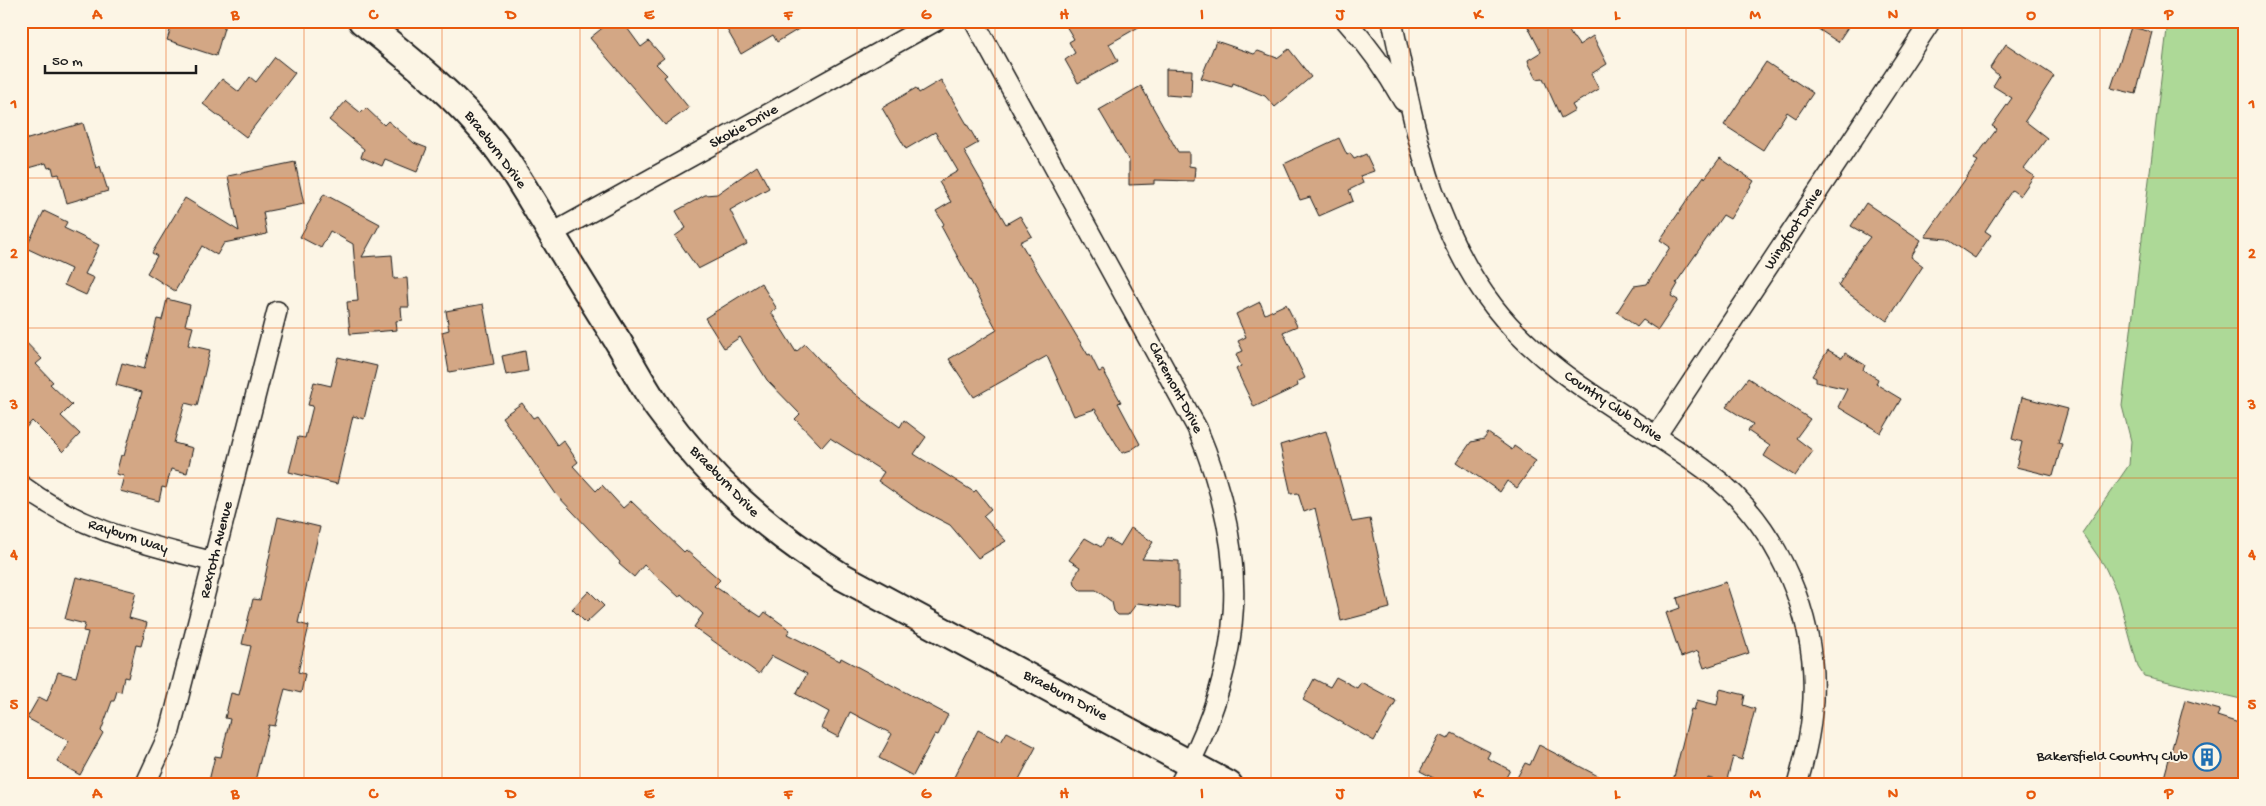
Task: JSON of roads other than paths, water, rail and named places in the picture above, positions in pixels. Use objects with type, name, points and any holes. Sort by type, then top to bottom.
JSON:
[{"type":"street","name":"Braeburn Drive","points":[[362,21],[430,75],[464,108],[495,145],[657,407],[693,453],[761,521],[800,550],[841,576],[1185,774],[1229,785]]},
{"type":"street","name":"Skokie Drive","points":[[551,234],[936,21]]},
{"type":"street","name":"Claremont Drive","points":[[974,21],[1197,428],[1214,469],[1226,513],[1233,558],[1234,602],[1230,641],[1223,679],[1209,722],[1185,774]]},
{"type":"street","points":[[1346,21],[1368,45],[1390,77],[1405,106],[1419,143]]},
{"type":"street","name":"Country Club Drive","points":[[1392,21],[1419,143],[1435,201],[1447,231],[1468,271],[1494,308],[1525,341],[1554,367],[1709,472],[1740,501],[1767,536],[1786,570],[1797,596],[1808,634],[1813,672],[1812,710],[1807,749],[1797,785]]},
{"type":"street","name":"Wingfoot Drive","points":[[1656,436],[1931,21]]},
{"type":"street","name":"Rexroth Avenue","points":[[145,785],[170,731],[277,312]]},
{"type":"street","name":"Rayburn Way","points":[[21,485],[42,500],[80,522],[106,532],[214,562]]},
{"type":"place","name":"Bakersfield Country Club","points":[[2207,757]]}]
